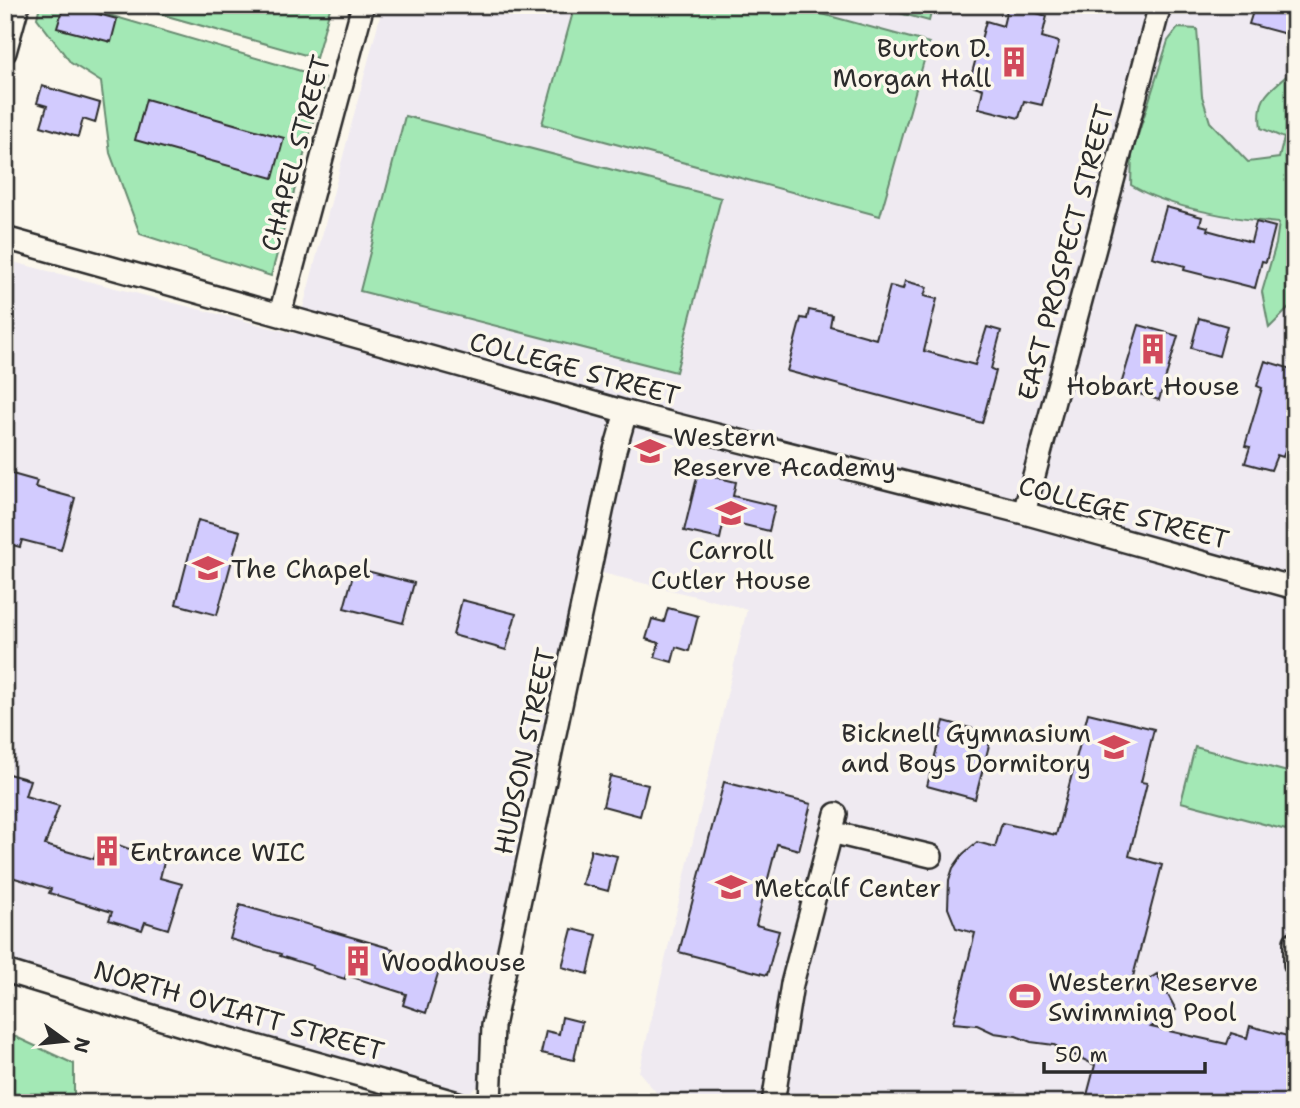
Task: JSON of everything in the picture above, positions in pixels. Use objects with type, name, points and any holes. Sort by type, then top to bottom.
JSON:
[{"type":"street","points":[[5,52],[18,5]]},
{"type":"street","name":"CHAPEL STREET","points":[[280,314],[363,5]]},
{"type":"street","name":"EAST PROSPECT STREET","points":[[1024,513],[1160,5]]},
{"type":"street","name":"COLLEGE STREET","points":[[5,238],[626,412],[1024,513],[1295,588]]},
{"type":"street","name":"HUDSON STREET","points":[[490,1103],[493,1026],[615,450],[626,412]]},
{"type":"street","points":[[773,1103],[792,984],[834,823],[931,856]]},
{"type":"street","points":[[1295,942],[1295,964]]},
{"type":"street","name":"NORTH OVIATT STREET","points":[[5,971],[185,1026],[458,1103]]},
{"type":"shaded area","name":"Western Reserve Academy","points":[[383,5],[1295,5],[1295,293],[1284,331],[1295,334],[1295,1103],[665,1103],[639,1072],[747,609],[582,568],[478,1086],[470,1092],[459,1095],[5,963],[5,260],[296,334]]},
{"type":"green space","points":[[40,5],[75,5],[325,78],[271,276],[140,234],[110,153],[101,82],[71,63],[37,18]]},
{"type":"green space","points":[[128,5],[331,5],[316,58]]},
{"type":"green space","points":[[575,5],[789,5],[929,43],[880,216],[542,124]]},
{"type":"green space","points":[[870,5],[933,5],[929,21]]},
{"type":"green space","points":[[1178,28],[1197,29],[1202,96],[1210,122],[1248,162],[1279,158],[1284,138],[1261,128],[1261,107],[1268,93],[1295,68],[1295,302],[1269,328],[1262,292],[1276,244],[1279,223],[1243,219],[1182,206],[1131,185],[1132,154],[1168,41]]},
{"type":"green space","points":[[405,116],[721,198],[676,372],[360,291]]},
{"type":"green space","points":[[1195,747],[1295,774],[1295,800],[1286,830],[1181,802]]},
{"type":"green space","points":[[5,1032],[74,1064],[74,1103],[5,1103]]},
{"type":"building","points":[[64,5],[117,19],[111,42],[57,28]]},
{"type":"building","name":"Burton D. Morgan Hall","points":[[1008,5],[1047,16],[1042,37],[1059,42],[1042,105],[1024,101],[1019,118],[979,108],[983,89],[969,84],[986,21],[1003,26]]},
{"type":"building","points":[[1255,5],[1295,5],[1295,30],[1291,29],[1290,35],[1249,24]]},
{"type":"building","points":[[42,86],[100,103],[95,123],[83,119],[78,137],[41,126],[47,106],[37,103]]},
{"type":"building","points":[[146,99],[284,138],[273,178],[135,140]]},
{"type":"building","points":[[1166,207],[1202,217],[1200,225],[1208,227],[1207,230],[1251,242],[1256,222],[1275,227],[1266,262],[1262,261],[1255,288],[1184,270],[1185,266],[1152,257]]},
{"type":"building","points":[[905,281],[927,287],[924,296],[937,299],[924,351],[975,365],[987,327],[1001,331],[991,369],[996,371],[982,423],[787,371],[801,318],[807,319],[809,310],[832,315],[830,326],[876,339],[890,286],[903,289]]},
{"type":"building","points":[[1199,318],[1227,326],[1219,356],[1191,348]]},
{"type":"building","name":"Hobart House","points":[[1139,325],[1178,336],[1159,400],[1120,388]]},
{"type":"building","points":[[1265,361],[1295,370],[1295,403],[1287,429],[1291,430],[1283,457],[1277,455],[1271,470],[1245,463],[1250,447],[1245,446],[1262,388],[1257,386]]},
{"type":"building","points":[[5,472],[37,481],[35,487],[75,498],[61,550],[22,540],[20,547],[5,543]]},
{"type":"building","name":"Carroll Cutler House","points":[[698,473],[736,482],[733,496],[775,506],[769,531],[724,520],[720,539],[684,531]]},
{"type":"building","name":"The Chapel","points":[[198,520],[240,531],[217,615],[176,604]]},
{"type":"building","points":[[355,568],[414,583],[403,623],[344,608]]},
{"type":"building","points":[[462,600],[516,614],[506,650],[453,635]]},
{"type":"building","points":[[668,608],[698,616],[689,651],[676,647],[672,662],[655,657],[659,643],[646,639],[652,619],[664,622]]},
{"type":"building","points":[[1088,713],[1154,729],[1141,782],[1147,783],[1129,856],[1162,865],[1129,992],[1157,974],[1176,1010],[1151,1027],[1227,1044],[1231,1033],[1247,1038],[1250,1026],[1291,1037],[1288,1047],[1295,1049],[1295,1103],[1085,1103],[1095,1065],[1054,1045],[994,1033],[977,1025],[953,1023],[975,933],[956,928],[948,908],[949,880],[953,868],[963,854],[977,842],[995,847],[1002,823],[1056,835]]},
{"type":"building","points":[[944,721],[992,734],[975,799],[927,786]]},
{"type":"building","points":[[5,773],[30,780],[25,796],[59,806],[45,845],[94,859],[100,838],[164,862],[160,878],[182,884],[168,929],[145,922],[142,930],[109,920],[112,912],[49,893],[51,889],[5,875]]},
{"type":"building","points":[[610,776],[648,785],[640,816],[603,806]]},
{"type":"building","name":"Metcalf Center","points":[[724,782],[811,804],[799,850],[777,844],[756,925],[779,931],[767,975],[679,952]]},
{"type":"building","points":[[591,850],[617,856],[608,891],[582,884]]},
{"type":"building","name":"Woodhouse","points":[[240,905],[393,949],[391,953],[440,967],[426,1013],[403,1005],[406,994],[346,975],[345,979],[280,956],[281,954],[230,939]]},
{"type":"building","points":[[572,929],[597,935],[588,974],[562,967]]},
{"type":"building","points":[[562,1017],[582,1022],[574,1060],[541,1053],[546,1031],[559,1034]]},
{"type":"place","name":"Burton D. Morgan Hall","points":[[1014,62]]},
{"type":"place","name":"Hobart House","points":[[1153,349]]},
{"type":"place","name":"Western Reserve Academy","points":[[650,451]]},
{"type":"place","name":"Carroll Cutler House","points":[[731,513]]},
{"type":"place","name":"The Chapel","points":[[208,568]]},
{"type":"place","name":"Bicknell Gymnasium and Boys Dormitory","points":[[1114,747]]},
{"type":"place","name":"Entrance WIC","points":[[107,851]]},
{"type":"place","name":"Metcalf Center","points":[[731,887]]},
{"type":"place","name":"Woodhouse","points":[[358,961]]},
{"type":"place","name":"Western Reserve Swimming Pool","points":[[1025,996]]}]
